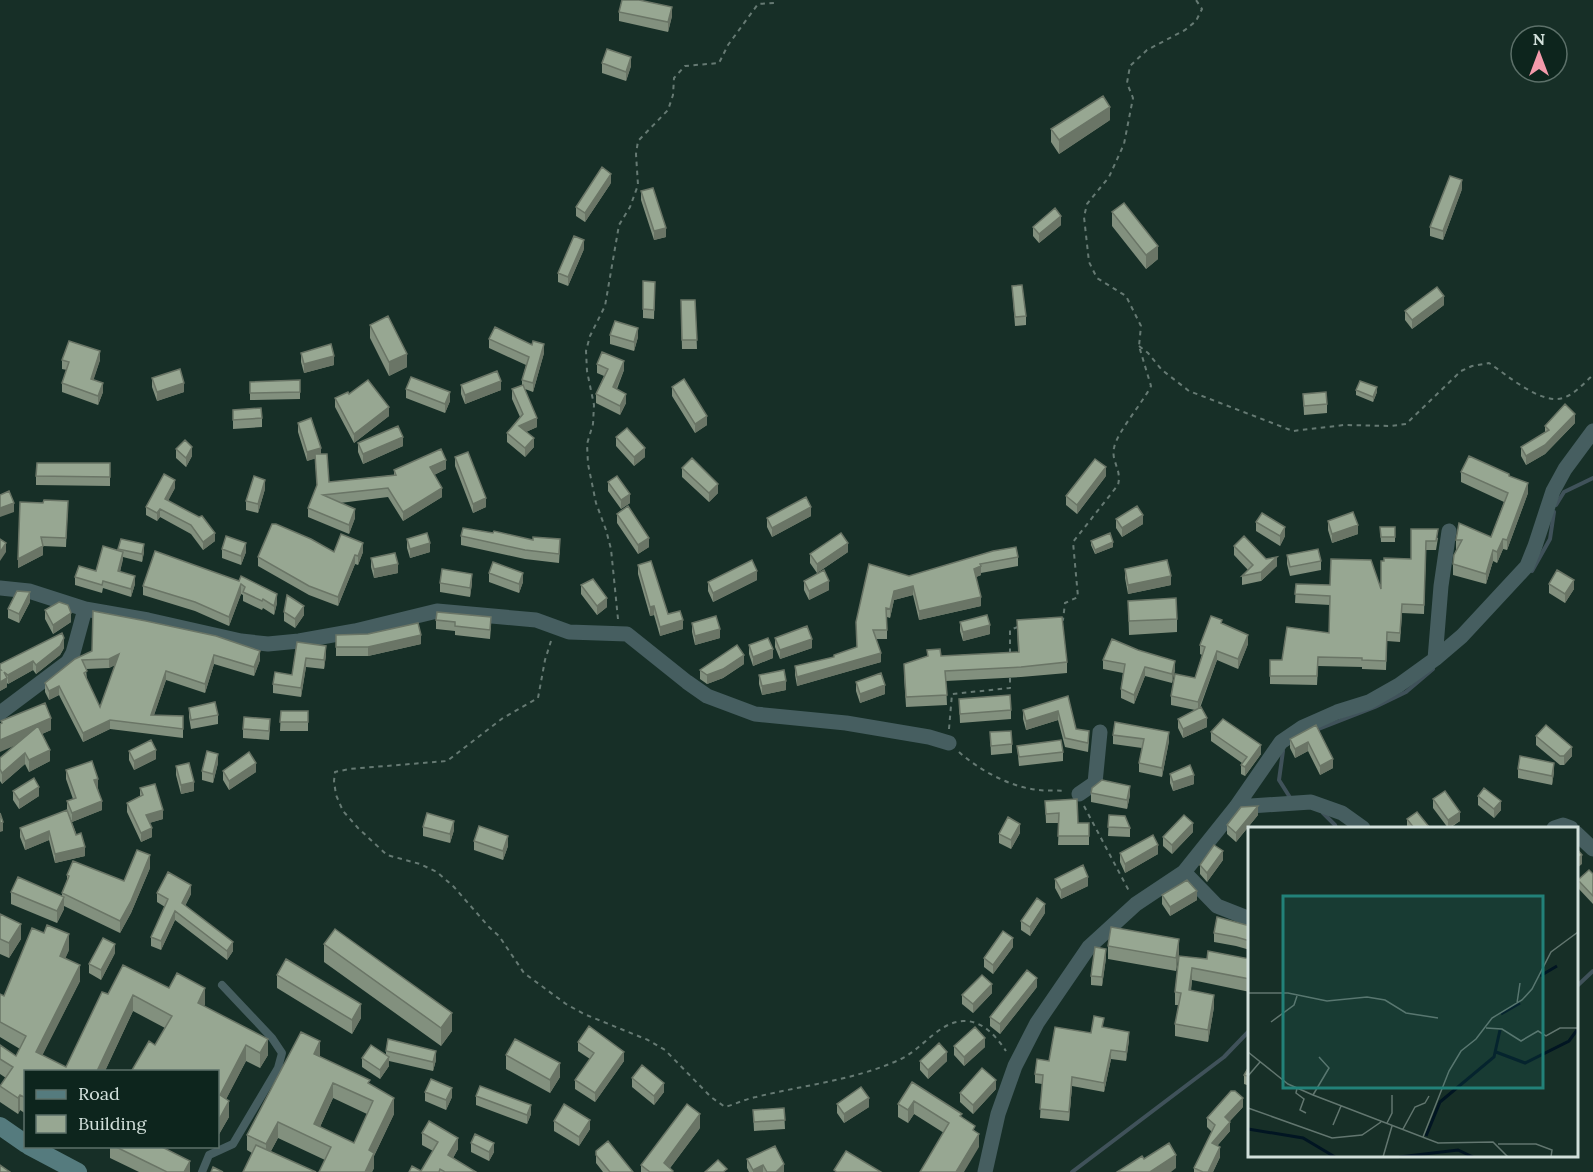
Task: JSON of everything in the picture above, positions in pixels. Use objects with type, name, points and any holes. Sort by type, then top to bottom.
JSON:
[{"type":"main road","points":[[0,1126],[24,1143]]},
{"type":"main road","points":[[33,1148],[78,1172]]},
{"type":"street","points":[[985,1172],[998,1114],[1015,1066],[1037,1023],[1089,946],[1136,904],[1184,872],[1236,807],[1281,742],[1304,727],[1337,712],[1370,702],[1399,685],[1462,636],[1527,566],[1553,491],[1565,469],[1593,431]]},
{"type":"street","points":[[1435,659],[1441,586],[1449,531]]},
{"type":"street","points":[[0,588],[30,591],[85,609],[148,620],[241,641],[268,644],[344,633],[437,611],[536,620],[569,632],[627,634],[693,687],[707,696],[746,711],[781,718],[846,723],[929,737],[949,743]]},
{"type":"street","points":[[0,713],[68,662],[73,654],[85,609]]},
{"type":"street","points":[[1079,794],[1095,783],[1100,732]]},
{"type":"street","points":[[1236,807],[1311,802],[1342,813],[1362,827]]},
{"type":"street","points":[[1578,835],[1593,849]]},
{"type":"street","points":[[1184,872],[1217,906],[1248,918]]},
{"type":"lane","points":[[202,1172],[209,1155],[233,1144],[278,1068],[282,1053],[272,1038],[222,985]]},
{"type":"path","points":[[627,634],[618,622],[611,549],[596,503],[588,464],[587,444],[593,424],[594,405],[587,371],[586,351],[590,336],[605,306],[619,225],[630,207],[638,185],[636,154],[638,141],[648,128],[668,110],[673,95],[674,78],[685,66],[719,63],[728,45],[758,4],[774,3],[776,0]]},
{"type":"path","points":[[1052,621],[1063,620],[1065,603],[1078,597],[1073,542],[1118,485],[1120,475],[1115,462],[1114,448],[1121,431],[1140,405],[1150,386],[1139,346],[1141,326],[1126,296],[1097,278],[1089,262],[1084,217],[1087,204],[1109,177],[1124,144],[1133,98],[1127,83],[1130,66],[1148,50],[1185,30],[1196,21],[1202,9],[1196,0]]},
{"type":"path","points":[[1139,346],[1162,370],[1189,391],[1293,430],[1344,425],[1406,424],[1442,387],[1461,371],[1472,366],[1489,363],[1540,397],[1554,399],[1565,398],[1593,375]]},
{"type":"path","points":[[556,626],[547,650],[538,698],[503,718],[447,761],[335,772],[336,795],[343,812],[358,828],[387,855],[420,864],[437,872],[500,936],[524,973],[546,990],[584,1014],[648,1040],[665,1050],[711,1097],[725,1107],[755,1097],[883,1066],[903,1058],[953,1023],[963,1021],[973,1022],[992,1033],[1015,1066]]},
{"type":"path","points":[[1010,653],[1010,630],[1020,626]]},
{"type":"path","points":[[1010,677],[1010,688],[952,694],[949,743],[967,759],[1001,779],[1035,790],[1069,791],[1079,794],[1086,812],[1136,904]]},
{"type":"building","points":[[622,0],[639,0],[672,7],[668,22],[619,12]]},
{"type":"building","points":[[607,49],[631,57],[626,72],[602,63]]},
{"type":"building","points":[[1103,96],[1110,107],[1059,140],[1051,129]]},
{"type":"building","points":[[602,167],[611,174],[585,213],[576,207]]},
{"type":"building","points":[[1450,176],[1462,180],[1443,231],[1430,227]]},
{"type":"building","points":[[653,188],[666,228],[654,231],[641,191]]},
{"type":"building","points":[[1124,203],[1158,246],[1146,255],[1112,212]]},
{"type":"building","points":[[1055,208],[1061,216],[1039,234],[1033,227]]},
{"type":"building","points":[[574,236],[584,240],[568,277],[558,273]]},
{"type":"building","points":[[643,281],[655,282],[654,310],[643,309]]},
{"type":"building","points":[[1022,285],[1026,316],[1015,317],[1012,286]]},
{"type":"building","points":[[1437,287],[1444,296],[1412,320],[1405,311]]},
{"type":"building","points":[[681,300],[695,300],[697,340],[682,340]]},
{"type":"building","points":[[388,316],[407,354],[389,362],[370,325]]},
{"type":"building","points":[[615,321],[638,328],[634,342],[610,335]]},
{"type":"building","points":[[495,327],[532,345],[533,341],[544,344],[533,383],[522,380],[529,357],[489,339]]},
{"type":"building","points":[[69,341],[100,351],[91,379],[103,383],[98,396],[62,383],[69,362],[62,360]]},
{"type":"building","points":[[331,344],[334,356],[304,364],[301,353]]},
{"type":"building","points":[[602,352],[624,361],[613,387],[626,394],[620,406],[596,394],[608,369],[597,364]]},
{"type":"building","points":[[180,369],[184,383],[157,392],[152,378]]},
{"type":"building","points":[[497,371],[501,381],[465,395],[461,385]]},
{"type":"building","points":[[411,377],[450,392],[445,404],[406,389]]},
{"type":"building","points":[[684,379],[707,416],[695,424],[672,387]]},
{"type":"building","points":[[300,380],[300,392],[250,393],[250,382]]},
{"type":"building","points":[[368,380],[389,407],[354,434],[335,398],[348,392],[349,394]]},
{"type":"building","points":[[1360,381],[1377,387],[1373,397],[1356,390]]},
{"type":"building","points":[[523,385],[537,418],[519,426],[534,438],[525,448],[507,433],[523,414],[512,389]]},
{"type":"building","points":[[1326,392],[1327,404],[1304,406],[1303,394]]},
{"type":"building","points":[[1565,404],[1575,414],[1545,445],[1526,456],[1521,447],[1549,430],[1545,426]]},
{"type":"building","points":[[261,408],[262,418],[233,420],[233,410]]},
{"type":"building","points":[[311,418],[321,448],[307,452],[298,423]]},
{"type":"building","points":[[398,426],[403,437],[363,454],[358,443]]},
{"type":"building","points":[[627,428],[645,448],[634,457],[616,437]]},
{"type":"building","points":[[185,440],[192,447],[186,458],[176,449]]},
{"type":"building","points":[[441,449],[446,460],[430,467],[442,488],[403,512],[388,488],[323,495],[355,509],[349,525],[308,508],[317,485],[315,454],[327,454],[329,482],[396,475],[394,470]]},
{"type":"building","points":[[468,452],[486,498],[473,504],[455,457]]},
{"type":"building","points":[[1469,456],[1528,483],[1507,540],[1503,539],[1497,552],[1493,550],[1486,574],[1453,564],[1454,555],[1462,540],[1456,540],[1459,523],[1491,537],[1508,493],[1461,472]]},
{"type":"building","points":[[692,458],[718,484],[709,493],[682,468]]},
{"type":"building","points":[[1095,459],[1106,467],[1077,505],[1066,496]]},
{"type":"building","points":[[37,463],[110,463],[110,477],[36,476]]},
{"type":"building","points":[[164,474],[175,480],[165,499],[199,517],[202,516],[215,533],[203,542],[191,525],[160,509],[157,513],[146,507]]},
{"type":"building","points":[[254,476],[265,480],[258,504],[246,501]]},
{"type":"building","points":[[617,476],[630,494],[621,500],[608,482]]},
{"type":"building","points":[[9,491],[14,503],[0,508],[0,495]]},
{"type":"building","points":[[806,497],[811,507],[772,528],[767,518]]},
{"type":"building","points":[[44,500],[68,501],[66,538],[41,537],[43,546],[18,559],[20,502],[43,503]]},
{"type":"building","points":[[628,506],[649,538],[638,545],[617,514]]},
{"type":"building","points":[[1137,506],[1143,515],[1122,528],[1116,519]]},
{"type":"building","points":[[1353,512],[1358,525],[1332,534],[1328,521]]},
{"type":"building","points":[[1262,513],[1285,527],[1280,536],[1256,522]]},
{"type":"building","points":[[272,524],[311,539],[334,552],[341,534],[363,543],[358,556],[355,555],[338,597],[309,586],[258,557]]},
{"type":"building","points":[[1380,527],[1395,527],[1395,537],[1381,537]]},
{"type":"building","points":[[463,528],[493,533],[494,531],[533,540],[533,537],[560,539],[559,554],[525,550],[461,536]]},
{"type":"building","points":[[1411,529],[1438,529],[1436,541],[1426,541],[1424,605],[1402,604],[1400,633],[1387,632],[1386,661],[1318,657],[1317,676],[1270,676],[1270,660],[1282,660],[1287,627],[1329,633],[1330,596],[1295,594],[1296,584],[1330,585],[1331,559],[1371,560],[1381,589],[1381,561],[1384,561],[1384,558],[1411,559]]},
{"type":"building","points":[[427,533],[430,543],[410,549],[407,539]]},
{"type":"building","points":[[841,533],[848,543],[817,564],[810,554]]},
{"type":"building","points":[[1110,533],[1113,542],[1095,550],[1091,541]]},
{"type":"building","points":[[226,536],[246,543],[241,556],[222,549]]},
{"type":"building","points":[[1244,536],[1266,559],[1277,557],[1261,572],[1242,576],[1253,565],[1234,546]]},
{"type":"building","points":[[0,539],[6,543],[0,552]]},
{"type":"building","points":[[121,539],[144,544],[142,554],[118,549]]},
{"type":"building","points":[[103,546],[123,552],[118,571],[135,576],[131,589],[103,581],[102,585],[75,577],[79,566],[96,571]]},
{"type":"building","points":[[1016,547],[1018,557],[980,564],[981,566],[974,569],[981,597],[919,611],[913,586],[894,591],[890,609],[886,608],[887,630],[873,630],[881,653],[797,677],[795,666],[834,657],[834,655],[857,647],[856,622],[869,564],[909,576],[993,551]]},
{"type":"building","points":[[1318,549],[1321,561],[1290,567],[1287,555]]},
{"type":"building","points":[[155,551],[239,581],[241,576],[277,594],[274,606],[263,599],[262,601],[243,592],[245,587],[241,584],[229,617],[195,602],[143,586]]},
{"type":"building","points":[[395,553],[398,564],[374,569],[371,558]]},
{"type":"building","points":[[752,560],[757,571],[713,593],[708,582]]},
{"type":"building","points":[[1167,560],[1171,576],[1128,585],[1125,569]]},
{"type":"building","points":[[651,561],[668,614],[680,611],[683,620],[660,627],[654,606],[650,607],[638,565]]},
{"type":"building","points":[[493,562],[523,573],[519,584],[489,573]]},
{"type":"building","points":[[442,569],[472,574],[470,588],[440,583]]},
{"type":"building","points":[[824,570],[829,581],[809,591],[804,581]]},
{"type":"building","points":[[1557,570],[1574,580],[1565,594],[1549,584]]},
{"type":"building","points":[[593,579],[607,598],[597,606],[581,585]]},
{"type":"building","points":[[17,591],[30,592],[19,614],[8,609]]},
{"type":"building","points":[[287,595],[304,606],[295,619],[284,612]]},
{"type":"building","points":[[1176,598],[1177,619],[1129,621],[1128,601]]},
{"type":"building","points":[[59,602],[68,605],[71,613],[53,625],[45,610]]},
{"type":"building","points":[[93,611],[216,636],[260,651],[254,667],[214,655],[205,684],[166,671],[151,715],[183,716],[183,729],[110,720],[83,733],[59,686],[49,691],[45,683],[75,659],[92,651]],"holes":[[[119,654],[100,707],[84,673],[87,671],[82,660],[109,659]]]},
{"type":"building","points":[[437,612],[491,617],[490,630],[455,626],[455,622],[436,620]]},
{"type":"building","points":[[987,615],[990,625],[963,632],[960,622]]},
{"type":"building","points":[[716,616],[720,629],[695,636],[692,623]]},
{"type":"building","points":[[1211,616],[1248,635],[1238,659],[1217,651],[1198,702],[1171,696],[1175,674],[1195,678],[1205,647],[1200,645]]},
{"type":"building","points":[[1062,617],[1067,662],[945,671],[947,695],[906,697],[904,664],[928,656],[927,650],[940,649],[941,656],[1019,652],[1017,620]]},
{"type":"building","points":[[418,623],[421,635],[368,647],[336,647],[336,635],[368,634]]},
{"type":"building","points":[[807,626],[812,639],[780,650],[775,638]]},
{"type":"building","points":[[62,633],[64,638],[60,646],[36,665],[33,661],[8,675],[4,672],[7,678],[0,682],[0,664]]},
{"type":"building","points":[[768,638],[773,649],[753,657],[749,645]]},
{"type":"building","points":[[1112,639],[1138,650],[1175,661],[1172,674],[1145,667],[1134,695],[1121,689],[1125,664],[1103,660]]},
{"type":"building","points":[[297,642],[326,646],[324,660],[306,658],[301,688],[273,684],[275,672],[292,675]]},
{"type":"building","points":[[737,645],[744,655],[723,669],[707,675],[700,670]]},
{"type":"building","points":[[784,670],[786,681],[762,686],[759,675]]},
{"type":"building","points":[[881,673],[885,685],[860,694],[856,682]]},
{"type":"building","points":[[1010,695],[1011,710],[960,714],[959,699]]},
{"type":"building","points":[[1068,696],[1076,729],[1089,731],[1088,743],[1065,738],[1058,711],[1026,721],[1023,710]]},
{"type":"building","points":[[215,702],[218,715],[191,720],[189,708]]},
{"type":"building","points":[[45,703],[51,718],[0,740],[1,721]]},
{"type":"building","points":[[1201,707],[1207,718],[1183,729],[1178,719]]},
{"type":"building","points":[[281,711],[308,711],[308,722],[280,722]]},
{"type":"building","points":[[244,717],[270,719],[269,731],[243,729]]},
{"type":"building","points":[[1223,719],[1261,745],[1245,767],[1241,765],[1247,757],[1211,732]]},
{"type":"building","points":[[1115,722],[1169,732],[1162,768],[1139,763],[1144,739],[1113,735]]},
{"type":"building","points":[[1316,725],[1333,759],[1320,766],[1308,742],[1295,749],[1290,739]]},
{"type":"building","points":[[1546,725],[1572,747],[1564,756],[1560,756],[1536,736]]},
{"type":"building","points":[[38,726],[50,750],[29,760],[25,753],[2,773],[0,758]]},
{"type":"building","points":[[1011,731],[1012,744],[991,746],[990,732]]},
{"type":"building","points":[[151,740],[156,750],[134,761],[129,751]]},
{"type":"building","points":[[1061,740],[1063,752],[1019,757],[1017,746]]},
{"type":"building","points":[[207,751],[218,754],[213,774],[202,771]]},
{"type":"building","points":[[249,752],[256,763],[229,781],[223,771]]},
{"type":"building","points":[[1520,756],[1554,763],[1552,776],[1518,769]]},
{"type":"building","points":[[92,761],[98,779],[94,780],[102,801],[72,813],[67,801],[76,798],[66,770]]},
{"type":"building","points":[[189,763],[194,782],[181,785],[176,766]]},
{"type":"building","points":[[1190,765],[1194,775],[1173,782],[1170,774]]},
{"type":"building","points":[[34,778],[39,787],[19,800],[13,791]]},
{"type":"building","points":[[1102,780],[1130,786],[1127,800],[1091,793],[1092,788]]},
{"type":"building","points":[[155,784],[163,810],[146,815],[152,828],[141,833],[127,803],[143,795],[140,788]]},
{"type":"building","points":[[1484,788],[1501,801],[1494,809],[1478,796]]},
{"type":"building","points":[[1445,791],[1460,812],[1448,820],[1433,799]]},
{"type":"building","points":[[1077,799],[1078,823],[1089,823],[1089,836],[1058,836],[1059,813],[1046,814],[1045,801]]},
{"type":"building","points":[[1258,806],[1236,833],[1227,825],[1241,807]]},
{"type":"building","points":[[67,810],[76,835],[81,833],[85,847],[55,854],[49,831],[25,841],[20,828]]},
{"type":"building","points":[[1417,812],[1429,827],[1413,827],[1407,819]]},
{"type":"building","points":[[427,813],[454,821],[450,834],[423,827]]},
{"type":"building","points":[[1109,815],[1125,816],[1130,828],[1108,827]]},
{"type":"building","points":[[1184,815],[1193,823],[1172,845],[1163,837]]},
{"type":"building","points":[[1008,817],[1020,824],[1011,840],[999,834]]},
{"type":"building","points":[[479,826],[508,836],[503,851],[474,841]]},
{"type":"building","points":[[1153,835],[1158,845],[1125,864],[1120,853]]},
{"type":"building","points":[[1214,845],[1223,851],[1207,873],[1200,865]]},
{"type":"building","points":[[137,850],[150,855],[120,921],[62,893],[73,861],[124,881]]},
{"type":"building","points":[[1083,865],[1088,877],[1061,890],[1055,879]]},
{"type":"building","points":[[1589,870],[1593,874],[1593,896],[1578,880]]},
{"type":"building","points":[[168,872],[191,885],[182,903],[233,942],[227,951],[175,911],[161,941],[151,937],[168,899],[157,893]]},
{"type":"building","points":[[18,877],[64,897],[57,911],[11,892]]},
{"type":"building","points":[[1187,880],[1197,891],[1170,907],[1162,895]]},
{"type":"building","points":[[1037,898],[1045,904],[1030,927],[1021,921]]},
{"type":"building","points":[[0,914],[21,924],[9,943],[0,939]]},
{"type":"building","points":[[1217,917],[1248,925],[1248,940],[1214,933]]},
{"type":"building","points":[[47,925],[69,934],[60,956],[80,965],[36,1052],[66,1067],[102,992],[108,994],[123,965],[169,988],[177,973],[205,988],[198,1003],[268,1039],[260,1053],[246,1045],[220,1095],[229,1101],[219,1119],[219,1070],[132,1070],[149,1041],[155,1045],[172,1016],[133,995],[97,1070],[24,1070],[24,1097],[20,1095],[18,1098],[0,1086],[13,1067],[0,1059],[0,1045],[16,1056],[26,1036],[0,1022],[0,994],[4,996],[32,928],[44,933]]},
{"type":"building","points":[[1111,927],[1179,939],[1176,958],[1108,946]]},
{"type":"building","points":[[335,929],[452,1013],[441,1028],[324,944]]},
{"type":"building","points":[[1003,931],[1013,938],[993,965],[984,958]]},
{"type":"building","points":[[103,938],[115,944],[101,970],[89,964]]},
{"type":"building","points":[[1095,947],[1106,949],[1102,977],[1091,976]]},
{"type":"building","points":[[1208,951],[1248,959],[1248,979],[1192,968],[1189,990],[1214,995],[1208,1030],[1175,1024],[1181,993],[1175,992],[1179,956],[1207,959]]},
{"type":"building","points":[[286,959],[361,1004],[352,1020],[277,975]]},
{"type":"building","points":[[1027,970],[1037,978],[1000,1024],[990,1017]]},
{"type":"building","points":[[982,975],[992,984],[973,1004],[962,995]]},
{"type":"building","points":[[1094,1016],[1104,1018],[1102,1027],[1129,1032],[1126,1052],[1111,1050],[1104,1083],[1072,1077],[1069,1112],[1040,1109],[1043,1075],[1035,1074],[1037,1059],[1049,1061],[1055,1027],[1091,1033]]},
{"type":"building","points":[[589,1026],[624,1052],[595,1093],[575,1080],[594,1053],[578,1042]]},
{"type":"building","points":[[975,1027],[985,1038],[964,1057],[954,1046]]},
{"type":"building","points":[[301,1032],[320,1041],[314,1054],[370,1080],[368,1083],[394,1098],[369,1150],[374,1153],[365,1172],[319,1172],[331,1147],[278,1122],[266,1144],[247,1135]],"holes":[[[333,1083],[373,1101],[354,1143],[314,1124]]]},
{"type":"building","points":[[388,1039],[436,1051],[433,1062],[386,1051]]},
{"type":"building","points":[[515,1039],[560,1063],[550,1080],[506,1055]]},
{"type":"building","points":[[939,1043],[947,1052],[928,1070],[920,1061]]},
{"type":"building","points":[[371,1045],[389,1057],[380,1070],[362,1058]]},
{"type":"building","points":[[642,1065],[664,1083],[654,1096],[632,1078]]},
{"type":"building","points":[[982,1068],[996,1080],[973,1105],[960,1093]]},
{"type":"building","points":[[431,1079],[452,1088],[446,1100],[425,1092]]},
{"type":"building","points":[[912,1082],[962,1114],[960,1116],[975,1126],[973,1130],[979,1134],[956,1172],[920,1172],[949,1123],[914,1101],[908,1110],[898,1104]]},
{"type":"building","points":[[480,1086],[531,1105],[527,1115],[476,1096]]},
{"type":"building","points":[[861,1087],[869,1098],[844,1114],[837,1104]]},
{"type":"building","points":[[1231,1091],[1235,1091],[1243,1098],[1225,1117],[1230,1122],[1212,1143],[1220,1147],[1208,1172],[1203,1172],[1194,1168],[1215,1125],[1207,1118]]},
{"type":"building","points":[[564,1104],[590,1120],[579,1137],[554,1121]]},
{"type":"building","points":[[687,1104],[700,1114],[664,1163],[673,1171],[650,1172],[641,1165]]},
{"type":"building","points":[[784,1108],[785,1120],[754,1122],[753,1110]]},
{"type":"building","points":[[429,1121],[458,1138],[448,1155],[476,1172],[445,1172],[440,1169],[439,1172],[409,1172],[412,1166],[421,1171],[438,1142],[422,1133]]},
{"type":"building","points":[[475,1134],[494,1143],[489,1152],[471,1143]]},
{"type":"building","points":[[608,1141],[633,1172],[610,1172],[596,1155],[596,1151]]},
{"type":"building","points":[[1169,1143],[1176,1155],[1150,1172],[1117,1172],[1142,1156],[1144,1159]]},
{"type":"building","points":[[256,1145],[316,1172],[243,1172]]},
{"type":"building","points":[[775,1146],[784,1164],[776,1172],[767,1172],[763,1165],[753,1170],[747,1159]]},
{"type":"building","points":[[118,1148],[164,1148],[190,1161],[184,1172],[167,1172]]},
{"type":"building","points":[[846,1151],[881,1172],[837,1172],[834,1170]]},
{"type":"building","points":[[718,1160],[727,1169],[723,1172],[705,1172]]},
{"type":"building","points":[[0,1165],[10,1172],[0,1172]]},
{"type":"building","points":[[213,1167],[223,1172],[211,1172]]},
{"type":"waterway","points":[[1556,505],[1564,492],[1593,478]]},
{"type":"waterway","points":[[1532,571],[1550,539],[1554,512]]},
{"type":"waterway","points":[[1316,730],[1406,692],[1433,669]]},
{"type":"waterway","points":[[1283,751],[1279,780],[1291,799]]},
{"type":"waterway","points":[[1323,813],[1336,827]]},
{"type":"waterway","points":[[1578,985],[1593,971]]},
{"type":"waterway","points":[[1072,1172],[1224,1057],[1248,1032]]}]
